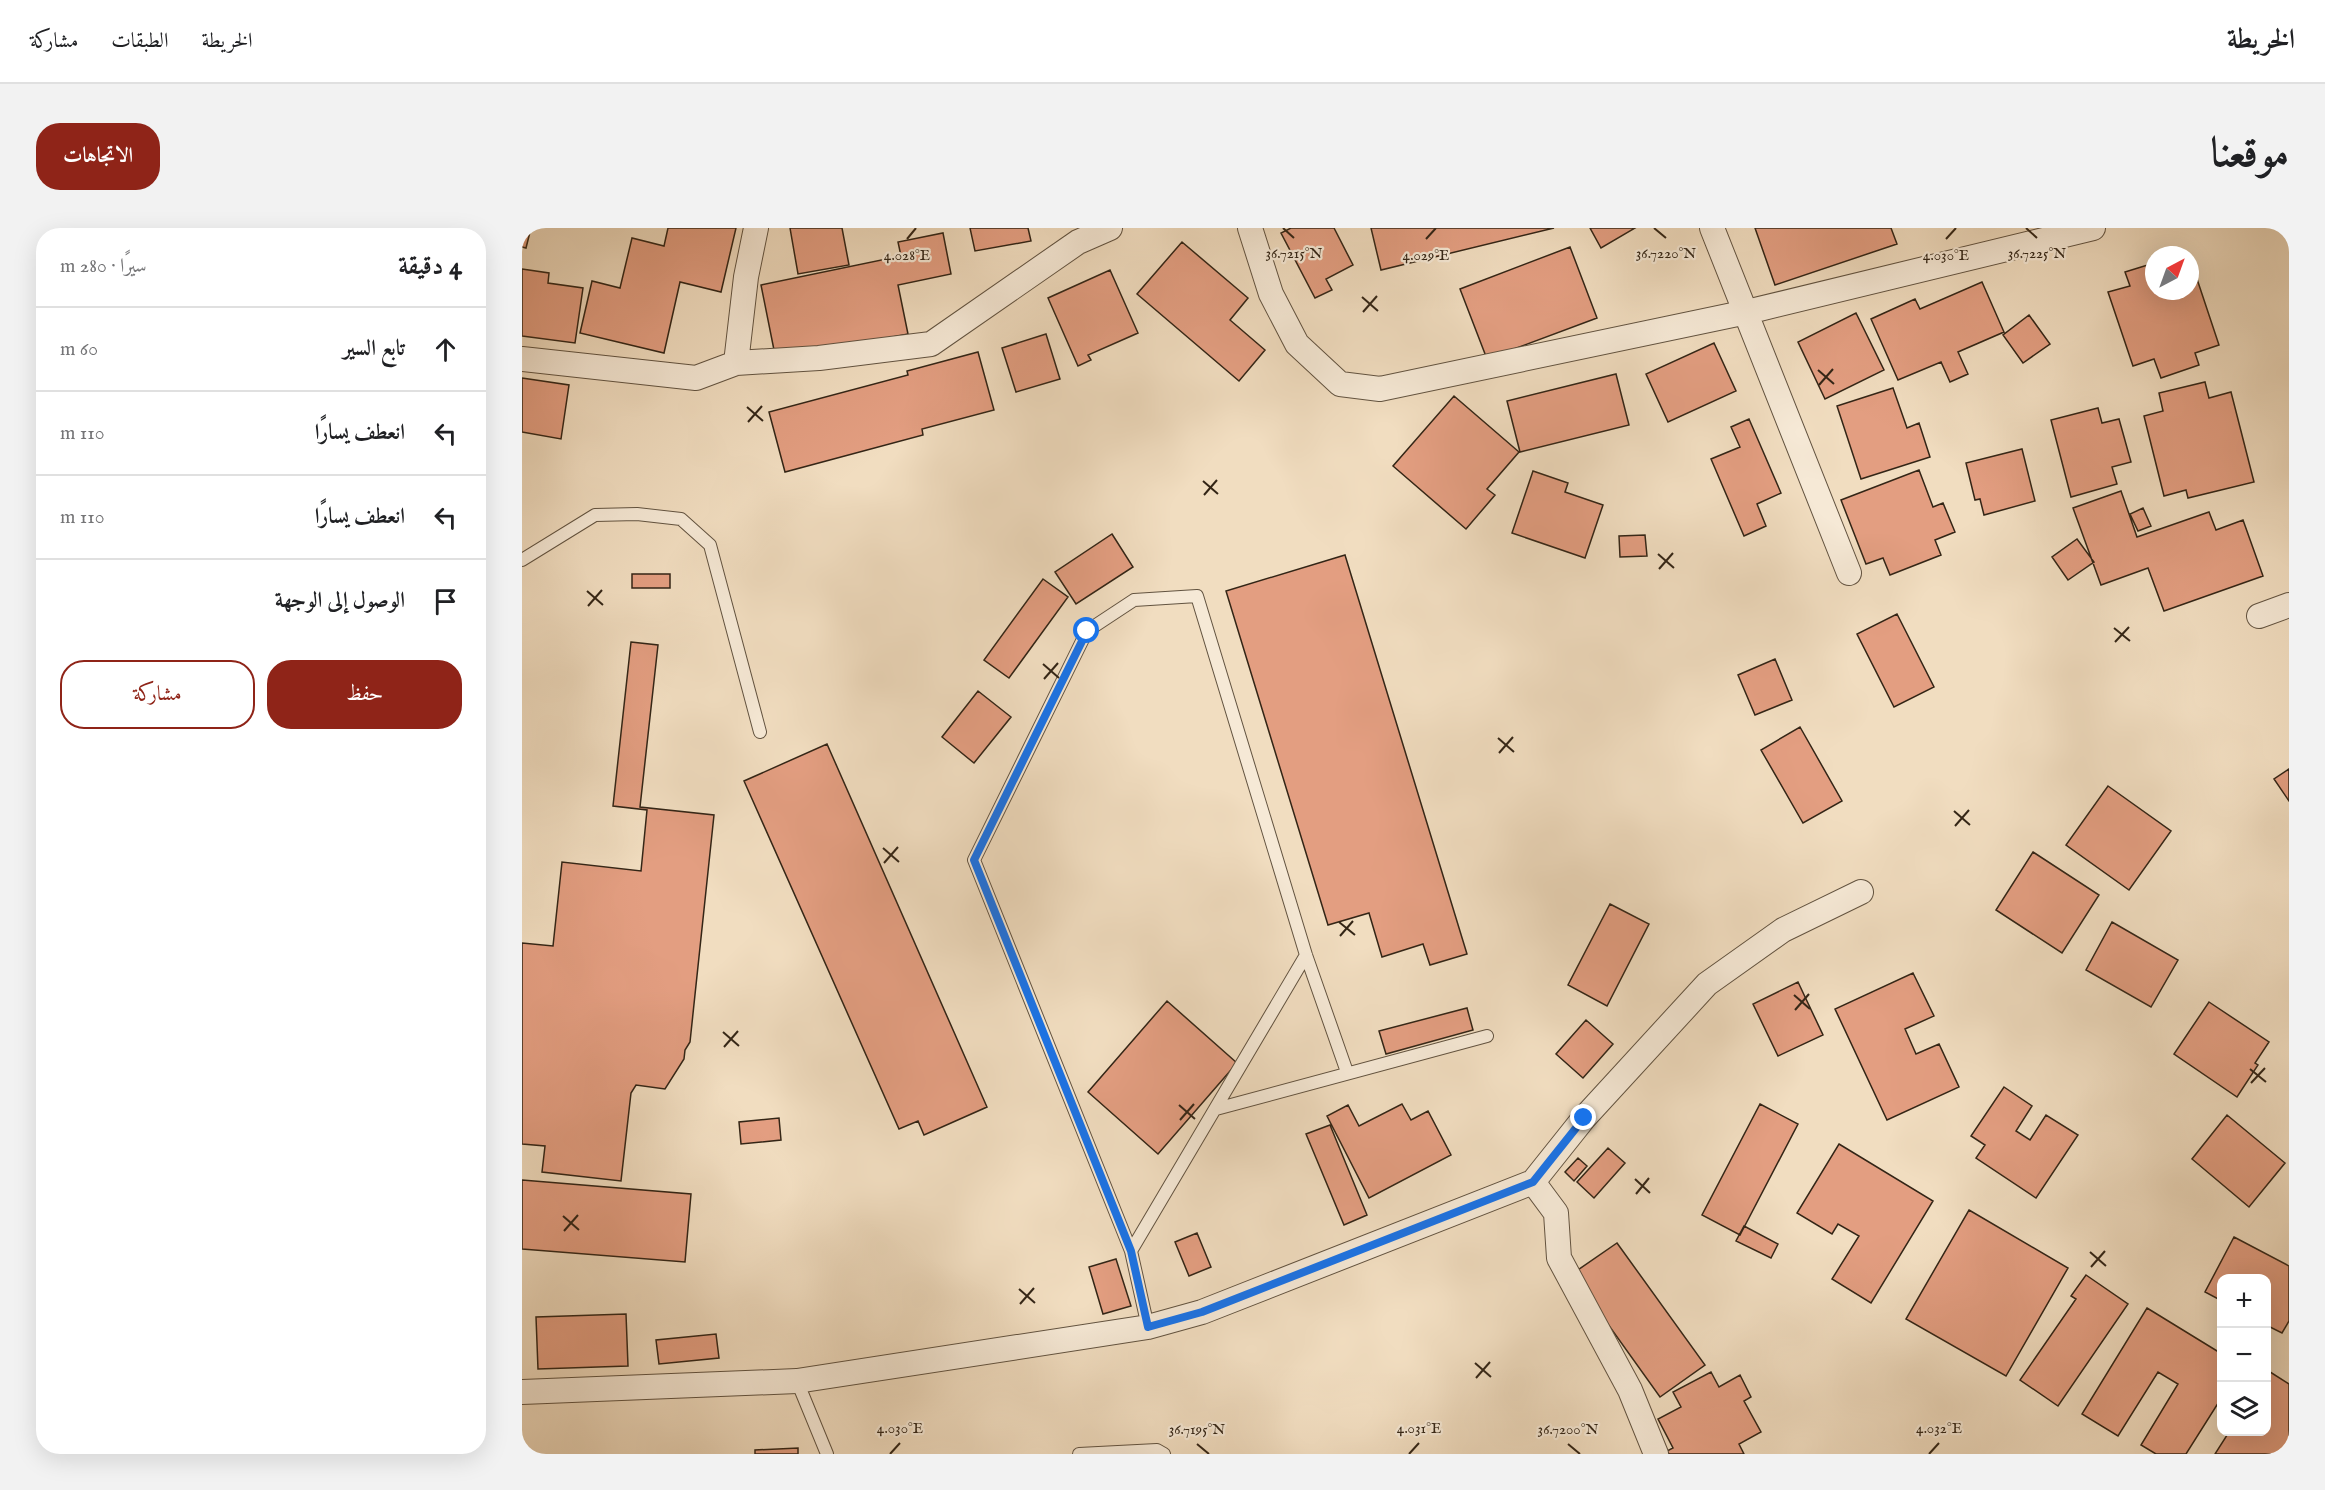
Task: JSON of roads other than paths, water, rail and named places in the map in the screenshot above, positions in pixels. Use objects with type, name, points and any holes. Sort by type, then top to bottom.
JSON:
[{"type":"street","points":[[736,363],[756,228]]},
{"type":"street","points":[[522,359],[696,378],[736,363],[819,358],[931,344],[1078,242],[1110,228]]},
{"type":"street","points":[[1251,228],[1271,294],[1297,344],[1340,384],[1380,389],[1747,312],[2093,228]]},
{"type":"street","points":[[1712,228],[1849,573]]},
{"type":"street","points":[[2259,616],[2289,605]]},
{"type":"street","points":[[522,1392],[797,1382],[1148,1327],[1202,1312],[1533,1182],[1584,1118],[1707,984],[1783,930],[1861,892]]},
{"type":"street","points":[[1533,1182],[1556,1213],[1559,1257],[1630,1390],[1656,1454]]},
{"type":"lane","points":[[522,560],[595,515],[637,514],[681,519],[710,545],[760,732]]},
{"type":"lane","points":[[1148,1327],[1131,1251],[974,860],[1087,631],[1134,600],[1197,596],[1306,955],[1347,1072]]},
{"type":"lane","points":[[1131,1251],[1306,955]]},
{"type":"lane","points":[[1216,1109],[1487,1036]]},
{"type":"lane","points":[[797,1382],[827,1454]]},
{"type":"lane","points":[[1079,1454],[1157,1450],[1164,1454]]}]
